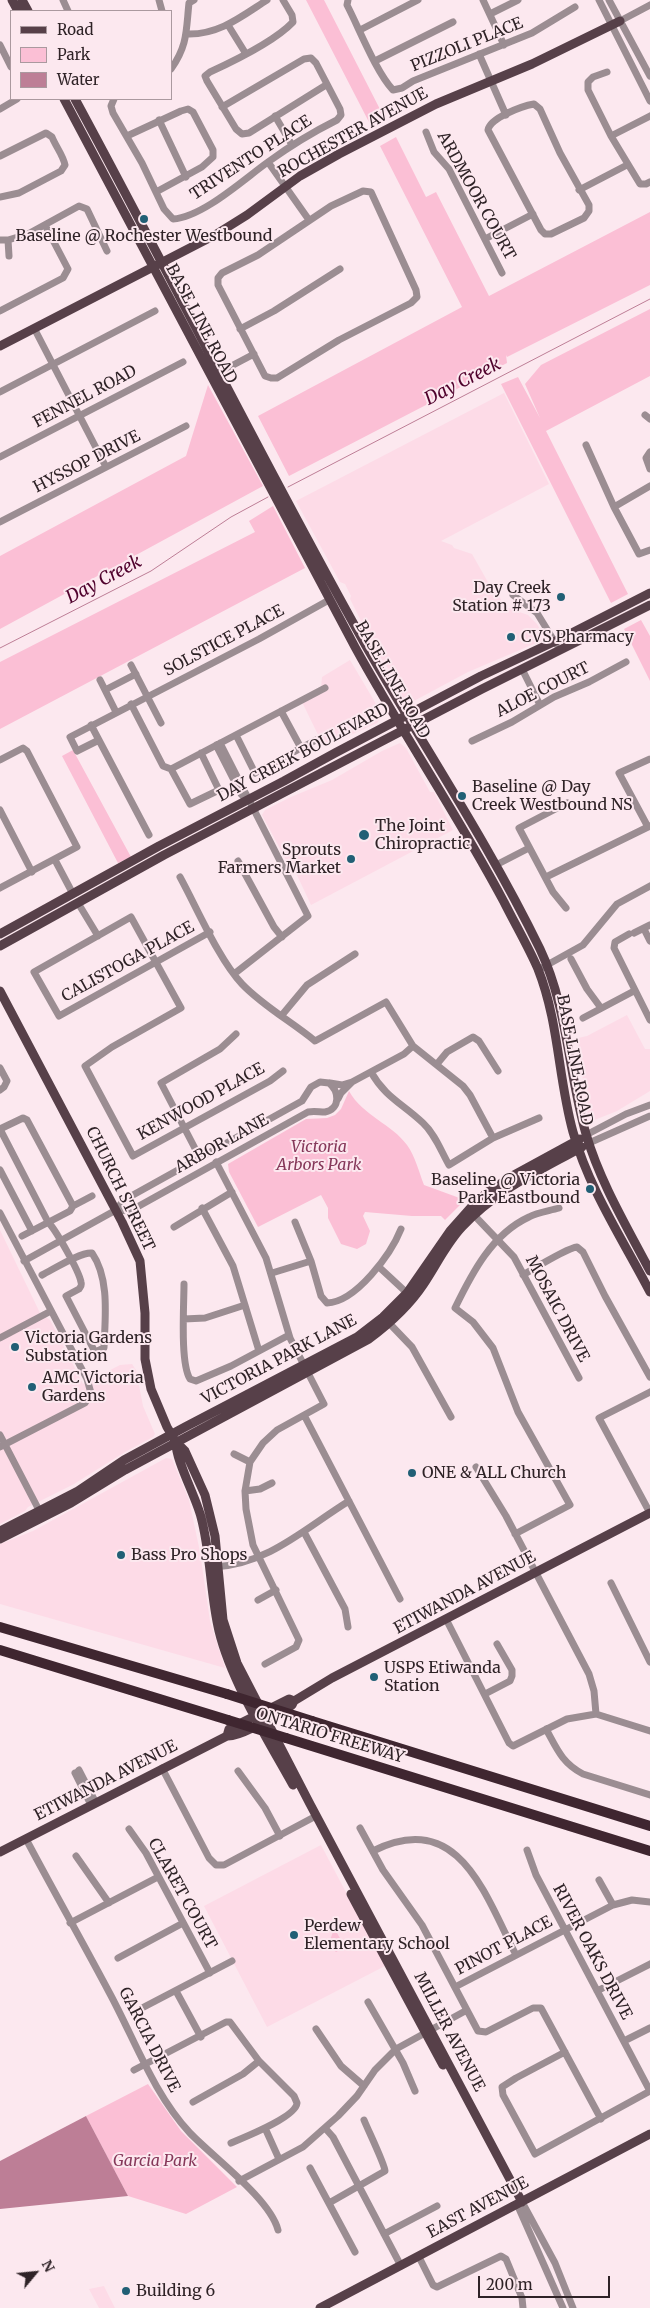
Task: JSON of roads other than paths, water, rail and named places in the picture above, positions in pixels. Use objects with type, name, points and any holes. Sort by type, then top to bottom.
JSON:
[{"type":"highway","name":"ONTARIO FREEWAY","points":[[0,1627],[227,1694],[650,1826]]},
{"type":"highway","name":"ONTARIO FREEWAY","points":[[0,1650],[650,1851]]},
{"type":"main road","name":"ROCHESTER AVENUE","points":[[0,346],[236,222],[285,186],[319,165],[420,112],[532,64],[620,21]]},
{"type":"main road","name":"BASE LINE ROAD","points":[[65,100],[329,600],[397,721],[460,823],[538,970],[554,1019],[565,1099],[577,1145],[597,1193],[647,1270]]},
{"type":"main road","name":"BASE LINE ROAD","points":[[76,100],[366,645],[491,856],[547,965],[566,1029],[576,1093],[588,1139],[606,1184],[647,1270],[650,1292]]},
{"type":"main road","name":"DAY CREEK BOULEVARD","points":[[0,934],[481,676],[555,642],[650,593]]},
{"type":"main road","name":"DAY CREEK BOULEVARD","points":[[0,946],[164,854],[650,605]]},
{"type":"main road","points":[[460,823],[467,823],[480,847],[491,856]]},
{"type":"main road","name":"CHURCH STREET","points":[[0,991],[116,1210],[140,1261],[147,1374],[158,1409],[174,1439],[175,1451],[199,1508],[213,1567],[214,1608],[219,1633],[238,1682],[261,1718]]},
{"type":"main road","name":"VICTORIA PARK LANE","points":[[306,1369],[352,1349],[390,1323],[419,1291],[451,1240],[489,1191],[514,1175],[588,1139]]},
{"type":"main road","name":"VICTORIA PARK LANE","points":[[41,1514],[174,1439],[306,1369],[357,1337],[383,1317],[407,1293],[450,1230],[471,1212]]},
{"type":"main road","name":"ETIWANDA AVENUE","points":[[0,1852],[162,1768],[227,1736],[233,1736],[289,1699],[294,1700],[332,1678],[650,1513]]},
{"type":"main road","points":[[0,1531],[41,1514]]},
{"type":"main road","points":[[0,1539],[41,1514]]},
{"type":"main road","name":"MILLER AVENUE","points":[[261,1718],[451,2079],[520,2203]]},
{"type":"main road","name":"EAST AVENUE","points":[[320,2308],[650,2134]]},
{"type":"street","points":[[65,5],[73,0]]},
{"type":"street","points":[[187,34],[201,34],[228,25],[267,0]]},
{"type":"street","points":[[222,107],[304,59],[311,58],[316,63],[326,85],[249,133],[242,134],[222,107],[206,76],[287,28],[293,22],[292,14],[283,0]]},
{"type":"street","points":[[348,0],[347,5],[376,61],[453,22]]},
{"type":"street","points":[[360,30],[418,0]]},
{"type":"street","points":[[483,0],[504,45]]},
{"type":"street","points":[[490,14],[518,0]]},
{"type":"street","points":[[599,0],[650,101]]},
{"type":"street","points":[[610,0],[650,76]]},
{"type":"street","points":[[174,59],[184,48],[191,2]]},
{"type":"street","name":"ROCHESTER AVENUE","points":[[620,21],[650,5]]},
{"type":"street","name":"PIZZOLI PLACE","points":[[376,61],[388,84],[394,90],[402,88],[414,81],[504,45],[554,21],[575,7]]},
{"type":"street","points":[[228,25],[246,54]]},
{"type":"street","points":[[0,45],[3,60]]},
{"type":"street","points":[[479,54],[506,115]]},
{"type":"street","points":[[607,72],[588,82],[588,90],[627,165],[640,184],[650,182]]},
{"type":"street","name":"TRIVENTO PLACE","points":[[156,192],[168,215],[173,219],[186,216],[223,196],[292,145],[337,120],[341,115],[340,109],[326,85]]},
{"type":"street","points":[[0,109],[15,100]]},
{"type":"street","points":[[112,100],[113,112],[156,192],[186,176],[210,161],[213,157],[212,150],[193,112],[188,109],[159,120],[127,136]]},
{"type":"street","points":[[534,104],[540,109],[579,190],[589,206],[589,211],[584,218],[551,234],[545,234],[488,130],[489,125],[495,119],[506,115],[526,105],[534,104]]},
{"type":"street","points":[[275,116],[292,145]]},
{"type":"street","points":[[611,136],[650,116]]},
{"type":"street","points":[[159,120],[186,176]]},
{"type":"street","name":"ARDMOOR COURT","points":[[426,132],[434,152],[449,169],[502,272]]},
{"type":"street","points":[[0,156],[46,133],[52,137],[56,149],[64,158],[64,165],[61,171],[19,193],[0,197]]},
{"type":"street","points":[[268,162],[309,220]]},
{"type":"street","points":[[579,190],[627,165]]},
{"type":"street","points":[[363,191],[371,192],[416,290],[417,297],[411,303],[339,340],[277,378],[271,378],[265,376],[218,285],[218,278],[222,273],[258,255],[309,220],[354,195],[363,191]]},
{"type":"street","points":[[0,240],[8,240],[28,234],[75,208],[83,207],[87,209],[107,250]]},
{"type":"street","points":[[486,239],[533,214]]},
{"type":"street","points":[[0,311],[63,278],[66,274],[68,268],[45,225]]},
{"type":"street","points":[[8,240],[9,256]]},
{"type":"street","points":[[240,328],[274,311],[340,269]]},
{"type":"street","points":[[0,392],[155,311]]},
{"type":"street","points":[[34,328],[106,467]]},
{"type":"street","points":[[220,372],[254,354]]},
{"type":"street","name":"FENNEL ROAD","points":[[0,457],[183,362]]},
{"type":"street","name":"HYSSOP DRIVE","points":[[0,522],[186,426]]},
{"type":"street","points":[[586,445],[614,507],[639,554],[650,550]]},
{"type":"street","points":[[649,454],[647,462],[650,469]]},
{"type":"street","points":[[614,507],[650,486]]},
{"type":"street","points":[[513,595],[537,613],[560,651]]},
{"type":"street","name":"SOLSTICE PLACE","points":[[99,740],[77,751],[70,736],[329,600]]},
{"type":"street","name":"ALOE COURT","points":[[472,742],[626,662]]},
{"type":"street","points":[[131,665],[161,723]]},
{"type":"street","points":[[522,669],[540,705]]},
{"type":"street","points":[[105,690],[136,674]]},
{"type":"street","points":[[100,680],[116,712]]},
{"type":"street","points":[[171,769],[325,688]]},
{"type":"street","points":[[131,704],[163,766],[171,769],[190,804],[217,792],[219,787],[201,754]]},
{"type":"street","points":[[281,711],[301,748]]},
{"type":"street","points":[[91,725],[149,835]]},
{"type":"street","points":[[236,735],[255,773],[316,740]]},
{"type":"street","points":[[218,744],[308,916],[234,974]]},
{"type":"street","points":[[0,760],[23,748],[77,847],[0,888]]},
{"type":"street","points":[[546,877],[649,827],[619,773],[650,759]]},
{"type":"street","points":[[566,908],[553,892],[519,828],[567,803]]},
{"type":"street","points":[[0,810],[32,872]]},
{"type":"street","points":[[496,865],[529,848]]},
{"type":"street","points":[[55,860],[73,894]]},
{"type":"street","points":[[238,861],[274,927],[282,937]]},
{"type":"street","points":[[180,878],[234,974],[258,998],[316,1041],[386,1002],[413,1046],[463,1086],[470,1095],[493,1138]]},
{"type":"street","points":[[538,970],[583,945],[617,904],[650,886]]},
{"type":"street","points":[[78,903],[98,936],[131,917],[156,962]]},
{"type":"street","points":[[650,941],[647,927],[615,942],[614,948],[650,1020]]},
{"type":"street","name":"CALISTOGA PLACE","points":[[98,936],[34,972],[59,1016],[210,932]]},
{"type":"street","points":[[282,1015],[307,985],[355,954]]},
{"type":"street","points":[[571,959],[587,989],[601,1008]]},
{"type":"street","name":"KENWOOD PLACE","points":[[156,962],[181,1008],[112,1047],[85,1066],[133,1156],[270,1081],[283,1071]]},
{"type":"street","points":[[583,1018],[634,991]]},
{"type":"street","points":[[200,1158],[161,1082],[220,1049],[236,1034]]},
{"type":"street","points":[[437,1064],[448,1052],[473,1038],[479,1041],[498,1071]]},
{"type":"street","name":"ARBOR LANE","points":[[24,1260],[116,1210],[123,1201],[302,1101],[313,1085],[322,1082],[342,1085],[352,1082],[404,1054],[413,1046]]},
{"type":"street","points":[[0,1068],[7,1081],[0,1090]]},
{"type":"street","points":[[371,1072],[379,1087],[424,1124],[434,1136],[449,1165],[493,1138],[539,1118]]},
{"type":"street","name":"ARBOR LANE","points":[[116,1210],[129,1211],[308,1112],[328,1111],[334,1106],[340,1093],[352,1082]]},
{"type":"street","points":[[329,1083],[336,1090],[338,1100]]},
{"type":"street","name":"VICTORIA PARK LANE","points":[[588,1139],[626,1114],[650,1105]]},
{"type":"street","name":"VICTORIA PARK LANE","points":[[588,1139],[650,1116]]},
{"type":"street","points":[[42,1275],[71,1260],[86,1253],[92,1252],[101,1274],[105,1299],[104,1348],[96,1352],[66,1296],[79,1289],[82,1284],[71,1260],[48,1222],[0,1129],[24,1118],[30,1124],[73,1206]]},
{"type":"street","points":[[216,1162],[263,1251],[272,1273],[289,1335],[324,1404],[277,1430],[263,1443],[250,1462],[245,1491],[246,1509],[253,1545],[298,1636],[299,1644],[266,1664]]},
{"type":"street","points":[[0,1170],[32,1231]]},
{"type":"street","points":[[174,1227],[202,1208],[232,1192]]},
{"type":"street","points":[[22,1236],[70,1211],[73,1206],[92,1196]]},
{"type":"street","points":[[202,1208],[233,1266],[259,1351]]},
{"type":"street","points":[[515,1534],[570,1505],[518,1412],[493,1348],[479,1328],[455,1308],[478,1263],[498,1241],[521,1221],[532,1215],[559,1208]]},
{"type":"street","name":"MOSAIC DRIVE","points":[[471,1212],[514,1257],[579,1378]]},
{"type":"street","points":[[0,1213],[91,1387],[91,1393],[85,1403],[3,1446]]},
{"type":"street","points":[[295,1222],[325,1302],[331,1302],[354,1290],[379,1267],[390,1252],[401,1229]]},
{"type":"street","points":[[523,1274],[570,1248],[577,1247],[583,1252],[604,1296],[650,1377]]},
{"type":"street","points":[[272,1273],[311,1261]]},
{"type":"street","points":[[379,1267],[407,1293]]},
{"type":"street","points":[[184,1284],[186,1366],[190,1380],[200,1379],[289,1335]]},
{"type":"street","points":[[184,1319],[205,1318],[245,1305]]},
{"type":"street","points":[[0,1338],[51,1311]]},
{"type":"street","points":[[390,1323],[412,1347],[451,1417]]},
{"type":"street","points":[[650,1392],[599,1418],[650,1513]]},
{"type":"street","points":[[304,1415],[400,1599]]},
{"type":"street","points":[[0,1435],[3,1446],[41,1514]]},
{"type":"street","points":[[234,1454],[250,1462]]},
{"type":"street","points":[[476,1467],[515,1534],[589,1674],[594,1691],[596,1714]]},
{"type":"street","points":[[245,1491],[260,1489],[272,1483]]},
{"type":"street","points":[[213,1567],[234,1566],[259,1557],[304,1532],[349,1502]]},
{"type":"street","points":[[304,1532],[345,1609],[348,1627]]},
{"type":"street","points":[[611,1583],[650,1662]]},
{"type":"street","points":[[258,1600],[276,1590]]},
{"type":"street","points":[[446,1619],[513,1746],[567,1719],[596,1714],[650,1731]]},
{"type":"street","points":[[485,1694],[510,1681],[512,1676],[512,1670],[498,1644]]},
{"type":"street","points":[[546,1729],[562,1758],[574,1769],[583,1774],[650,1794]]},
{"type":"street","points":[[162,1768],[216,1866],[224,1865],[314,1817]]},
{"type":"street","points":[[238,1771],[265,1808],[280,1836]]},
{"type":"street","points":[[76,1772],[94,1804]]},
{"type":"street","points":[[360,1828],[396,1890],[422,1925],[454,1988],[480,2033],[486,2032],[533,2008],[539,2007],[543,2010],[601,2119]]},
{"type":"street","name":"CLARET COURT","points":[[129,1829],[146,1853],[210,1973]]},
{"type":"street","name":"GARCIA DRIVE","points":[[26,1839],[70,1923],[110,1992],[159,2092],[174,2115],[269,2210],[278,2230]]},
{"type":"street","points":[[373,1851],[394,1842],[417,1840],[436,1843],[453,1852],[472,1872],[516,1955]]},
{"type":"street","name":"RIVER OAKS DRIVE","points":[[527,1850],[536,1875],[564,1930],[650,2091]]},
{"type":"street","points":[[76,1856],[109,1902]]},
{"type":"street","points":[[70,1923],[158,1877]]},
{"type":"street","points":[[599,1880],[613,1905]]},
{"type":"street","name":"PINOT PLACE","points":[[454,1988],[613,1905],[632,1900],[650,1902]]},
{"type":"street","points":[[118,1958],[183,1923]]},
{"type":"street","points":[[142,2008],[232,1961]]},
{"type":"street","points":[[597,1991],[650,1964]]},
{"type":"street","points":[[176,1991],[201,2037]]},
{"type":"street","points":[[368,2002],[396,2050],[415,2091]]},
{"type":"street","points":[[239,2181],[303,2147],[338,2116],[380,2064],[396,2050],[467,2010]]},
{"type":"street","points":[[134,2070],[146,2066],[226,2022],[230,2022],[259,2060],[294,2096],[297,2103],[294,2110],[265,2128],[231,2143]]},
{"type":"street","points":[[316,2028],[341,2066],[364,2086]]},
{"type":"street","points":[[624,2041],[650,2028]]},
{"type":"street","points":[[565,2052],[502,2087],[504,2095],[535,2154],[650,2091]]},
{"type":"street","points":[[193,2102],[243,2074],[259,2060]]},
{"type":"street","points":[[329,2203],[381,2175],[385,2169],[364,2120]]},
{"type":"street","points":[[265,2128],[279,2159]]},
{"type":"street","points":[[325,2128],[333,2137],[401,2266]]},
{"type":"street","points":[[310,2168],[355,2252]]},
{"type":"street","name":"MILLER AVENUE","points":[[520,2203],[563,2308]]},
{"type":"street","name":"MILLER AVENUE","points":[[520,2203],[555,2263],[573,2308]]},
{"type":"street","points":[[384,2234],[436,2206]]},
{"type":"street","points":[[419,2257],[433,2285],[437,2287],[501,2256],[506,2259],[522,2298],[523,2308]]},
{"type":"water","points":[[86,2116],[128,2196],[0,2209],[0,2161]]},
{"type":"waterway","name":"Day Creek","points":[[288,487],[650,299]]},
{"type":"waterway","name":"Day Creek","points":[[0,648],[151,571],[231,517],[268,497]]},
{"type":"place","name":"Baseline @ Rochester Westbound","points":[[144,219]]},
{"type":"place","name":"Day Creek Station # 173","points":[[561,597]]},
{"type":"place","name":"CVS Pharmacy","points":[[511,637]]},
{"type":"place","name":"Baseline @ Day Creek Westbound NS","points":[[462,796]]},
{"type":"place","name":"The Joint Chiropractic","points":[[364,835]]},
{"type":"place","name":"Sprouts Farmers Market","points":[[351,859]]},
{"type":"place","name":"Baseline @ Victoria Park Eastbound","points":[[590,1189]]},
{"type":"place","name":"Victoria Gardens Substation","points":[[15,1347]]},
{"type":"place","name":"AMC Victoria Gardens","points":[[32,1387]]},
{"type":"place","name":"ONE & ALL Church","points":[[412,1473]]},
{"type":"place","name":"Bass Pro Shops","points":[[121,1555]]},
{"type":"place","name":"USPS Etiwanda Station","points":[[374,1677]]},
{"type":"place","name":"Perdew Elementary School","points":[[294,1935]]},
{"type":"place","name":"Building 6","points":[[126,2291]]},
{"type":"park label","name":"Victoria Arbors Park","points":[[319,1156]]},
{"type":"park label","name":"Garcia Park","points":[[155,2161]]}]
